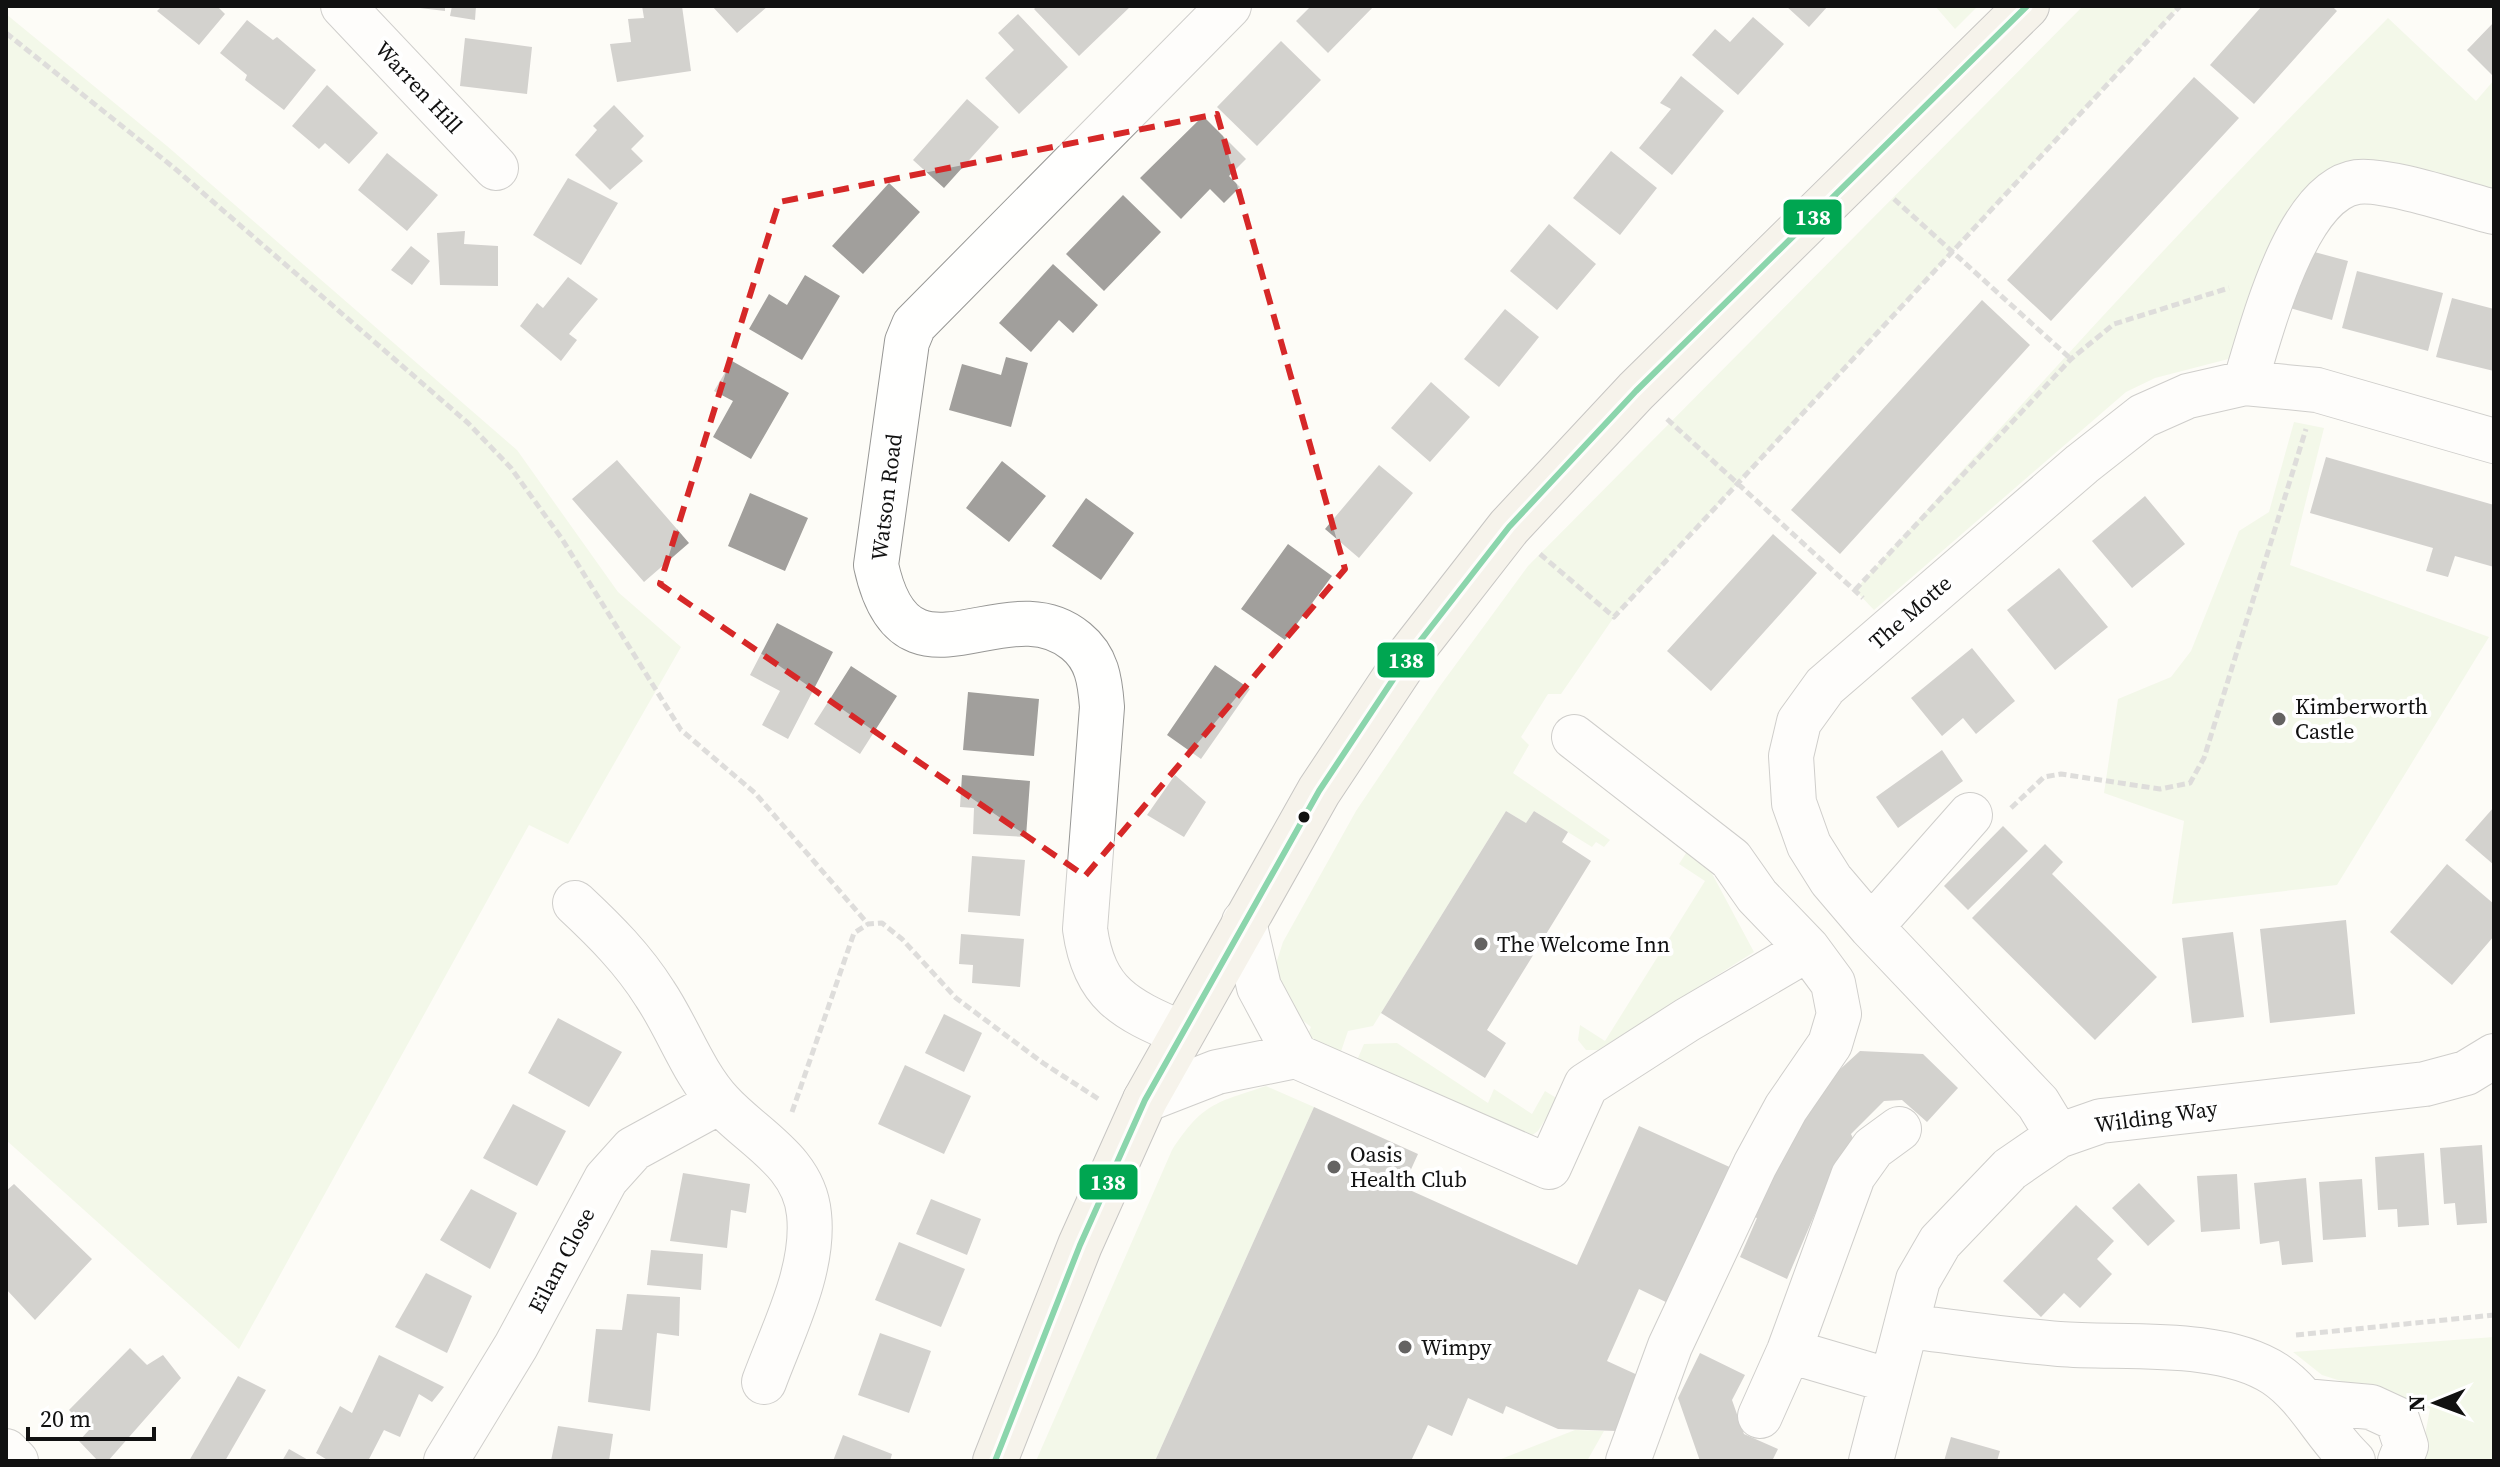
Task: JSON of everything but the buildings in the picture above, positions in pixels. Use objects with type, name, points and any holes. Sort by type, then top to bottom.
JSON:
[{"type":"main road","points":[[995,1461],[1080,1245],[1141,1109],[1319,791],[1410,654],[1509,527],[1636,391],[2027,6]]},
{"type":"street","name":"Warren Hill","points":[[343,6],[496,168]]},
{"type":"street","name":"Watson Road","points":[[1181,1033],[1134,1012],[1104,987],[1089,958],[1085,929],[1102,707],[1100,674],[1086,649],[1061,629],[1033,622],[956,636],[926,636],[899,621],[882,596],[876,565],[907,342],[914,325],[1229,6]]},
{"type":"street","points":[[2245,383],[2280,273],[2298,236],[2329,196],[2355,182],[2376,183],[2494,212]]},
{"type":"street","name":"The Motte","points":[[2058,1136],[2038,1103],[1871,927],[1831,880],[1809,845],[1794,803],[1791,756],[1799,722],[1825,686],[2082,464],[2143,416],[2188,396],[2245,383],[2317,390],[2494,441]]},
{"type":"street","points":[[1574,737],[1731,859],[1757,896],[1808,949],[1833,983],[1839,1014],[1830,1044],[1786,1108],[1755,1165],[1670,1346],[1628,1461]]},
{"type":"street","points":[[1871,927],[1988,814]]},
{"type":"street","points":[[575,903],[616,941],[655,993],[719,1102],[777,1154],[802,1185],[809,1212],[810,1242],[801,1278],[764,1382]]},
{"type":"street","points":[[1244,922],[1259,987],[1296,1056]]},
{"type":"street","points":[[1141,1109],[1217,1072],[1296,1056],[1549,1167],[1586,1085],[1687,1020],[1808,949]]},
{"type":"street","name":"Wilding Way","points":[[1871,1461],[1918,1280],[1940,1242],[2010,1169],[2058,1136],[2101,1121],[2425,1084],[2466,1073],[2494,1056]]},
{"type":"street","name":"Eilam Close","points":[[446,1461],[516,1346],[606,1179],[633,1149],[665,1128],[719,1102]]},
{"type":"street","points":[[1760,1416],[1789,1351],[1853,1176],[1873,1148],[1899,1129]]},
{"type":"street","points":[[1906,1326],[2068,1345],[2186,1347],[2244,1361],[2275,1374],[2304,1401],[2353,1461]]},
{"type":"street","points":[[1789,1351],[1891,1381]]},
{"type":"street","points":[[2304,1401],[2371,1407],[2397,1419],[2406,1446],[2400,1461]]},
{"type":"street","points":[[6,1451],[16,1461]]},
{"type":"path","points":[[1509,527],[1614,617],[2180,6]]},
{"type":"path","points":[[6,33],[173,167],[468,423],[511,468],[626,639],[681,730],[755,793],[868,924]]},
{"type":"path","points":[[1862,170],[2071,359]]},
{"type":"path","points":[[1855,590],[2071,359],[2114,324],[2280,273]]},
{"type":"path","points":[[1988,814],[2044,777],[2061,774],[2160,789],[2190,783],[2209,744],[2317,390]]},
{"type":"path","points":[[1636,391],[1855,590],[1892,628]]},
{"type":"path","points":[[777,1154],[854,933],[868,924],[882,923],[902,939],[956,998],[1043,1063],[1094,1097],[1141,1109]]},
{"type":"path","points":[[2282,1336],[2494,1315]]},
{"type":"highlighted area","points":[[1217,114],[1345,569],[1085,876],[660,584],[779,202]]},
{"type":"green space","points":[[1935,6],[1978,6],[1955,29]]},
{"type":"green space","points":[[2083,6],[2180,6],[1614,617],[1561,694],[1548,694],[1521,737],[1529,745],[1513,773],[1610,840],[1604,847],[1596,842],[1592,847],[1534,811],[1526,823],[1506,811],[1373,1026],[1348,1031],[1338,1060],[1306,1039],[1311,1027],[1297,1016],[1274,970],[1283,942],[1356,811],[1440,686],[1528,566]]},
{"type":"green space","points":[[6,14],[167,146],[517,450],[618,592],[681,647],[568,844],[529,825],[239,1349],[6,1140]]},
{"type":"green space","points":[[2388,18],[2476,101],[2494,80],[2494,193],[2367,165],[2240,356],[2155,378],[2126,392],[1874,610],[1855,590],[2117,300]]},
{"type":"green space","points":[[2294,422],[2324,428],[2290,565],[2489,637],[2337,885],[2172,904],[2184,821],[2104,793],[2118,699],[2171,677],[2191,651],[2239,531],[2269,512]]},
{"type":"green space","points":[[1688,850],[1701,853],[1754,952],[1598,1050],[1586,1050],[1578,1040],[1580,1025],[1605,1041],[1705,881],[1679,864]]},
{"type":"green space","points":[[1397,1043],[1488,1103],[1494,1089],[1532,1114],[1545,1091],[1558,1099],[1538,1131],[1524,1141],[1355,1065],[1364,1044]]},
{"type":"green space","points":[[1266,1086],[1314,1107],[1155,1461],[1036,1461],[1172,1150],[1193,1123],[1212,1107]]},
{"type":"green space","points":[[2494,1337],[2494,1461],[2420,1461],[2430,1409],[2322,1375],[2293,1352]]},
{"type":"green space","points":[[1575,1430],[1604,1431],[1587,1461],[1496,1461]]},
{"type":"transit line","name":"138","points":[[995,1461],[1080,1245],[1145,1100],[1319,791],[1410,654],[1509,527],[1636,391],[2027,6]]},
{"type":"place","name":"Kimberworth Castle","points":[[2279,719]]},
{"type":"place","name":"The Welcome Inn","points":[[1481,944]]},
{"type":"place","name":"Oasis Health Club","points":[[1334,1167]]},
{"type":"place","name":"Wimpy","points":[[1405,1347]]}]
